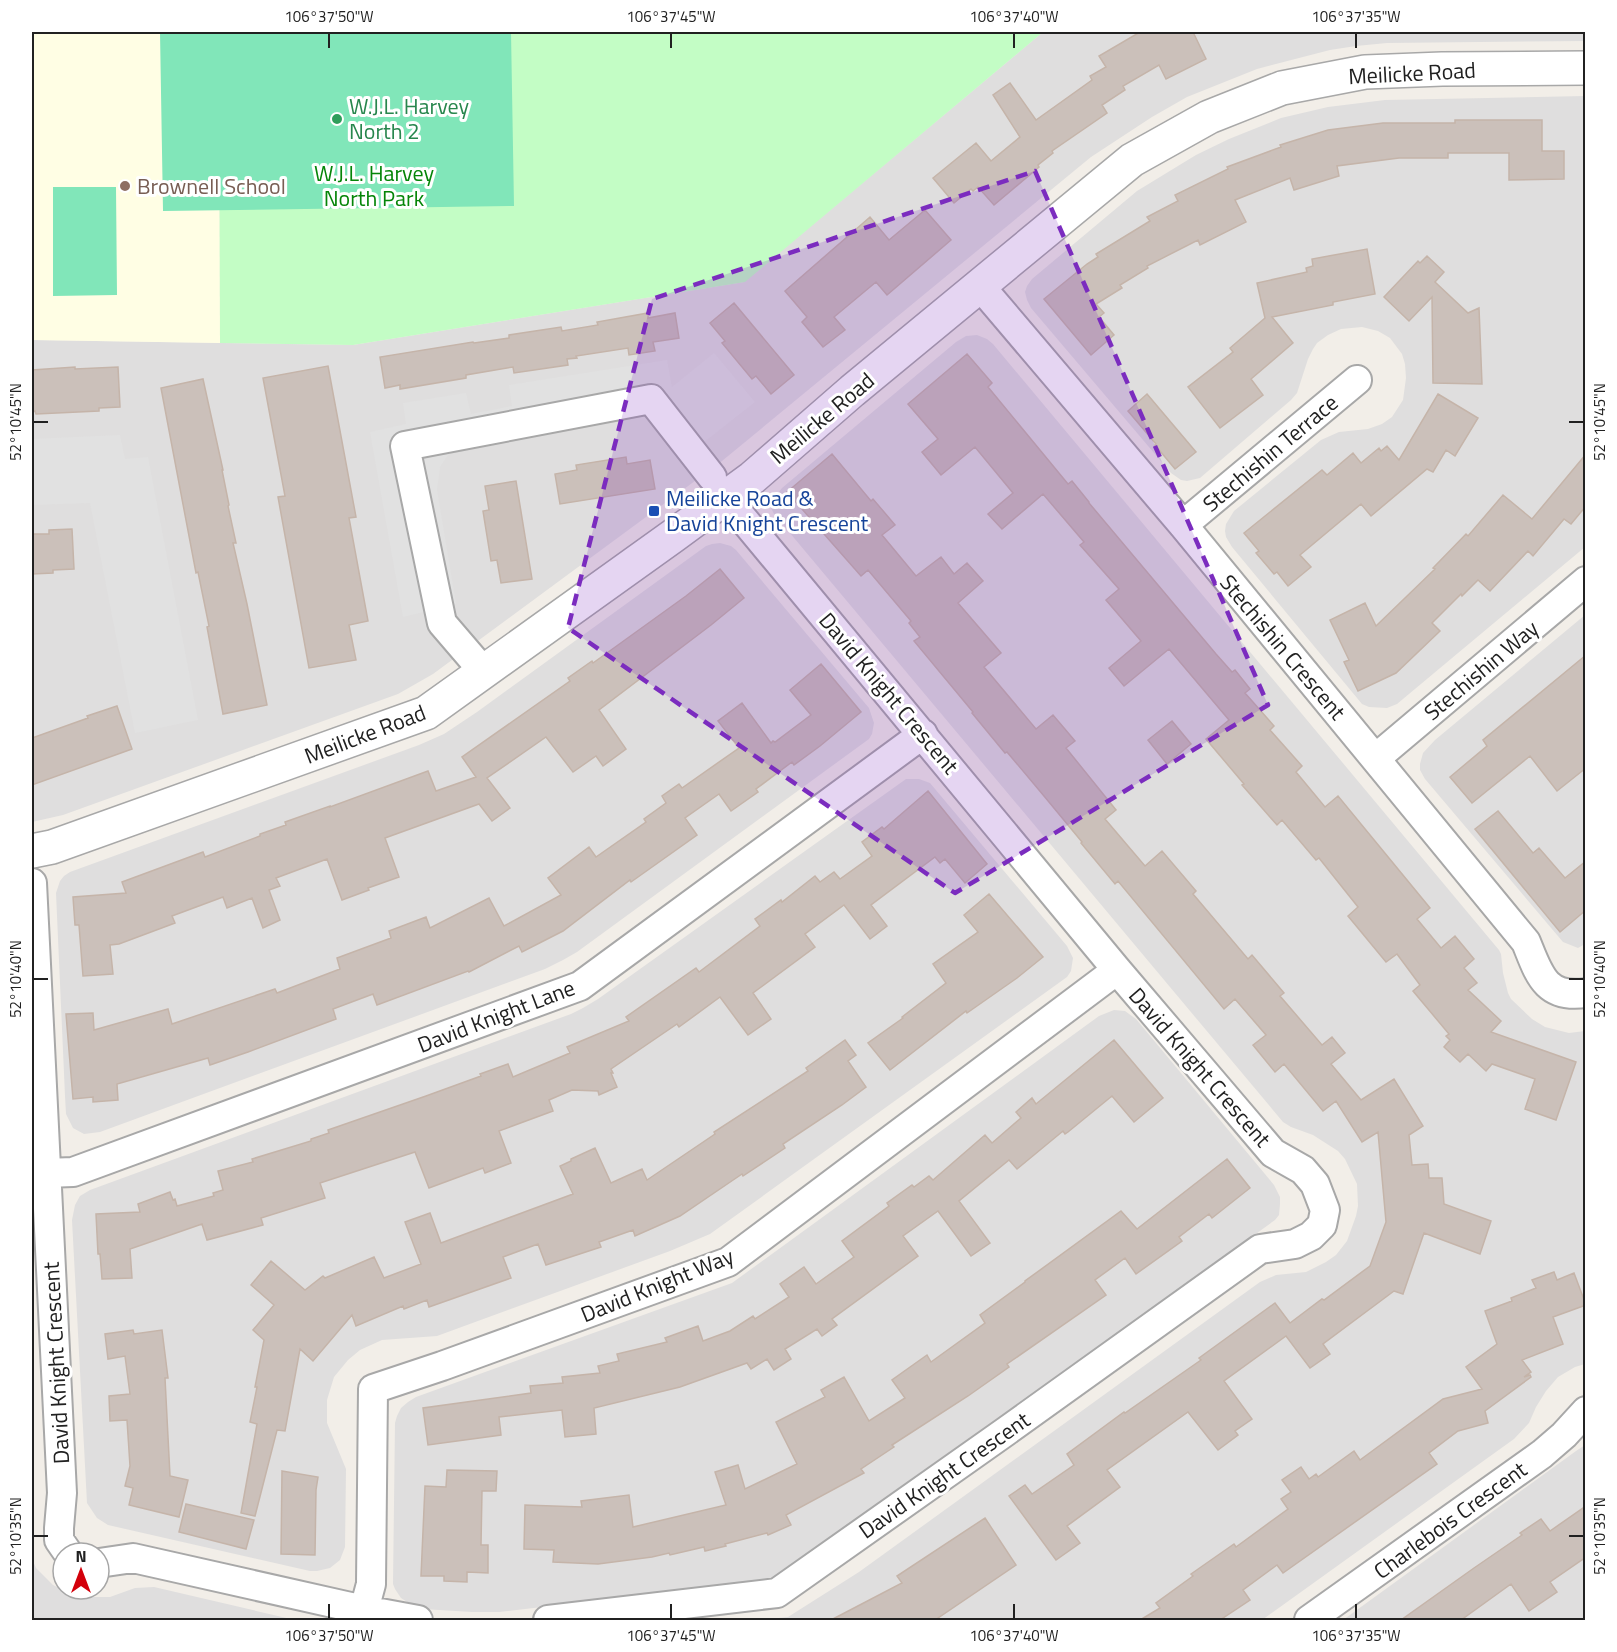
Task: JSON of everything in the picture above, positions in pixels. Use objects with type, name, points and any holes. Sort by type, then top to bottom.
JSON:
[{"type":"street","name":"Meilicke Road","points":[[32,851],[52,848],[426,713],[673,537],[718,487],[752,478],[861,384],[1132,160],[1209,117],[1282,88],[1365,72],[1586,68]]},
{"type":"street","name":"Stechishin Crescent","points":[[980,286],[1183,525],[1526,942],[1535,965],[1550,988],[1572,995],[1586,993]]},
{"type":"street","name":"Stechishin Terrace","points":[[1183,525],[1357,380]]},
{"type":"street","name":"David Knight Crescent","points":[[484,672],[442,623],[405,446],[651,399],[718,487],[1117,970],[1274,1153],[1303,1170],[1315,1184],[1325,1210],[1322,1225],[1311,1236],[1295,1244],[1260,1249],[777,1593],[548,1620]]},
{"type":"street","name":"Stechishin Way","points":[[1376,759],[1586,582]]},
{"type":"street","name":"David Knight Lane","points":[[46,1173],[72,1172],[580,987],[923,734]]},
{"type":"street","name":"David Knight Crescent","points":[[32,883],[62,1493],[60,1541]]},
{"type":"street","name":"David Knight Way","points":[[364,1610],[371,1584],[373,1389],[728,1262],[1117,970]]},
{"type":"street","name":"Charlebois Crescent","points":[[1309,1620],[1542,1454],[1586,1411]]},
{"type":"street","points":[[111,1561],[133,1558],[418,1620]]},
{"type":"highlighted area","points":[[1035,171],[1268,705],[955,893],[568,628],[652,299]]},
{"type":"shaded area","name":"Brownell School","points":[[32,32],[219,32],[220,343],[32,340]]},
{"type":"shaded area","points":[[1043,32],[1585,32],[1585,41],[1387,43],[1356,46],[1330,50],[1257,69],[1187,97],[1091,157],[722,461],[433,674],[398,694],[63,815],[32,822],[32,340],[353,345],[744,282]]},
{"type":"shaded area","points":[[1585,96],[1585,547],[1397,704],[1387,708],[1369,707],[1362,704],[1232,547],[1225,531],[1226,524],[1234,511],[1321,440],[1339,432],[1368,429],[1392,417],[1403,400],[1406,378],[1402,354],[1390,338],[1378,331],[1362,327],[1341,329],[1328,335],[1313,349],[1297,393],[1291,400],[1200,478],[1187,481],[1171,473],[1031,308],[1025,292],[1027,286],[1032,279],[1137,191],[1196,155],[1281,118],[1328,107],[1385,100]]},
{"type":"shaded area","points":[[977,335],[993,344],[1499,950],[1511,999],[1532,1019],[1545,1027],[1569,1033],[1585,1031],[1585,1364],[1558,1377],[1546,1391],[1529,1423],[1514,1439],[1262,1620],[760,1620],[788,1617],[859,1572],[1260,1282],[1276,1275],[1306,1272],[1326,1262],[1336,1255],[1347,1241],[1358,1206],[1357,1184],[1345,1159],[1338,1151],[1313,1135],[1283,1122],[771,508],[774,498],[782,488],[956,342],[966,336]]},
{"type":"shaded area","points":[[714,353],[755,402],[680,461],[646,416],[462,448],[448,455],[440,467],[437,490],[456,604],[403,617],[370,432],[406,424],[403,403],[466,393],[471,414],[512,406],[509,385],[667,360],[672,387]]},
{"type":"shaded area","points":[[120,435],[125,459],[148,457],[198,720],[135,733],[90,503],[32,505],[32,439]]},
{"type":"shaded area","points":[[720,543],[736,550],[869,708],[874,723],[869,739],[577,952],[545,969],[100,1132],[84,1134],[73,1128],[66,1114],[56,893],[64,876],[444,734],[706,546]]},
{"type":"shaded area","points":[[1585,615],[1585,944],[1578,948],[1563,942],[1425,779],[1420,770],[1420,764],[1423,753],[1435,740]]},
{"type":"shaded area","points":[[906,779],[919,779],[930,783],[1067,946],[1073,958],[1071,971],[1067,977],[710,1234],[670,1251],[437,1336],[382,1340],[360,1350],[334,1377],[327,1400],[327,1423],[346,1469],[345,1547],[340,1560],[330,1568],[310,1571],[108,1525],[97,1518],[87,1503],[72,1220],[75,1205],[80,1196],[90,1190],[583,1008]]},
{"type":"shaded area","points":[[1114,1010],[1125,1011],[1136,1019],[1274,1185],[1280,1197],[1279,1215],[1275,1220],[783,1574],[755,1582],[499,1612],[423,1609],[401,1598],[393,1584],[395,1423],[401,1408],[408,1402],[416,1397],[732,1283],[1099,1016]]},
{"type":"shaded area","points":[[1585,1445],[1585,1620],[1343,1620],[1576,1451]]},
{"type":"shaded area","points":[[32,1559],[36,1568],[51,1583],[51,1601],[111,1601],[111,1597],[135,1588],[154,1587],[295,1620],[32,1620]]},
{"type":"green space","name":"W.J.L. Harvey North 2","points":[[160,32],[511,32],[514,206],[163,211]]},
{"type":"green space","name":"W.J.L. Harvey North Park","points":[[219,32],[1043,32],[745,282],[353,345],[220,343]]},
{"type":"green space","points":[[53,187],[116,187],[117,295],[53,296]]},
{"type":"building","points":[[1140,32],[1193,32],[1206,59],[1166,79],[1159,65],[1123,86],[1125,90],[1102,105],[1107,113],[1052,151],[1053,153],[1038,165],[1039,167],[994,205],[978,187],[973,191],[971,189],[954,203],[933,178],[976,143],[991,161],[1020,137],[993,95],[1010,83],[1036,120],[1092,80],[1090,76],[1106,67],[1099,56]]},
{"type":"building","points":[[1455,120],[1542,120],[1542,151],[1564,151],[1564,179],[1509,180],[1509,153],[1448,153],[1448,158],[1399,158],[1337,166],[1339,176],[1294,190],[1290,178],[1235,200],[1246,222],[1200,245],[1198,240],[1147,266],[1148,268],[1120,285],[1122,288],[1096,304],[1104,313],[1099,317],[1114,335],[1091,355],[1044,299],[1098,257],[1096,254],[1150,221],[1147,217],[1178,201],[1175,195],[1228,169],[1227,167],[1281,147],[1280,145],[1328,130],[1383,123],[1455,123]]},
{"type":"building","points":[[925,210],[951,240],[887,295],[876,282],[834,317],[845,330],[823,347],[802,322],[807,317],[785,291],[870,217],[889,240]]},
{"type":"building","points":[[1367,249],[1375,294],[1272,317],[1293,343],[1251,379],[1263,395],[1220,428],[1188,387],[1233,352],[1230,348],[1265,318],[1257,283],[1307,272],[1306,268],[1313,266],[1312,259]]},
{"type":"building","points":[[1427,256],[1444,272],[1435,282],[1468,313],[1479,308],[1482,384],[1433,383],[1432,297],[1409,321],[1384,297],[1418,261],[1420,263]]},
{"type":"building","points":[[734,303],[794,375],[771,394],[756,376],[752,379],[722,343],[725,341],[710,323]]},
{"type":"building","points":[[648,313],[648,318],[675,313],[679,338],[653,342],[655,351],[629,355],[628,348],[576,356],[577,358],[567,359],[568,365],[514,373],[513,367],[466,375],[466,378],[400,389],[400,385],[385,388],[380,357],[509,338],[509,335],[561,327],[562,331]]},
{"type":"building","points":[[967,354],[992,383],[988,387],[1068,484],[1072,481],[1216,654],[1232,672],[1235,670],[1250,689],[1245,693],[1274,726],[1270,730],[1302,766],[1296,772],[1325,807],[1338,796],[1430,908],[1417,919],[1441,948],[1455,936],[1474,959],[1464,968],[1477,983],[1468,990],[1501,1021],[1491,1032],[1576,1062],[1556,1120],[1525,1109],[1535,1079],[1492,1064],[1486,1071],[1468,1054],[1460,1062],[1444,1047],[1450,1040],[1446,1036],[1449,1034],[1413,991],[1420,985],[1397,954],[1386,962],[1348,916],[1358,907],[1319,858],[1316,860],[1282,820],[1277,825],[1206,739],[1229,720],[1169,649],[1124,686],[1109,668],[1141,641],[1106,600],[1119,589],[1080,545],[1084,542],[1043,494],[1002,529],[988,514],[1013,493],[975,447],[941,475],[922,452],[938,439],[908,404]]},
{"type":"building","points":[[328,366],[356,517],[349,518],[368,621],[349,625],[356,660],[309,668],[278,497],[285,496],[263,378]]},
{"type":"building","points":[[75,367],[75,369],[118,367],[120,407],[99,408],[99,411],[36,414],[35,411],[32,412],[32,370]]},
{"type":"building","points":[[203,379],[223,470],[236,543],[233,543],[267,705],[223,714],[207,627],[209,626],[198,572],[196,573],[161,388]]},
{"type":"building","points":[[1147,394],[1196,452],[1175,469],[1128,411]]},
{"type":"building","points":[[1438,394],[1478,418],[1455,456],[1446,450],[1433,472],[1427,469],[1371,516],[1361,504],[1300,555],[1311,567],[1288,586],[1277,572],[1274,574],[1256,553],[1259,551],[1244,533],[1322,470],[1327,475],[1353,453],[1361,463],[1379,448],[1381,451],[1387,446],[1399,460]]},
{"type":"building","points":[[832,454],[871,501],[873,499],[895,525],[882,535],[916,576],[941,557],[954,574],[967,563],[983,581],[958,603],[1001,653],[984,667],[1036,729],[1053,715],[1075,741],[1066,748],[1116,810],[1105,819],[1145,866],[1162,851],[1196,891],[1193,894],[1248,959],[1252,955],[1284,993],[1280,996],[1322,1045],[1332,1037],[1345,1053],[1331,1064],[1361,1100],[1394,1079],[1423,1126],[1409,1135],[1412,1165],[1428,1164],[1429,1178],[1442,1178],[1444,1204],[1491,1221],[1480,1254],[1424,1233],[1403,1294],[1394,1291],[1323,1344],[1330,1354],[1310,1368],[1286,1336],[1224,1381],[1252,1419],[1235,1431],[1238,1435],[1218,1450],[1188,1412],[1107,1470],[1120,1487],[1067,1526],[1080,1543],[1056,1560],[1009,1496],[1025,1485],[1032,1494],[1074,1465],[1067,1454],[1201,1360],[1199,1358],[1275,1303],[1290,1323],[1370,1266],[1386,1222],[1378,1132],[1362,1142],[1336,1101],[1323,1111],[1284,1064],[1275,1072],[1253,1045],[1266,1035],[1235,999],[1224,1009],[1118,881],[1115,884],[1044,796],[972,713],[914,641],[920,637],[909,623],[911,621],[868,570],[861,576],[787,492]]},
{"type":"building","points":[[1586,454],[1586,506],[1571,524],[1564,519],[1533,556],[1528,551],[1490,591],[1478,580],[1432,623],[1440,631],[1396,673],[1358,691],[1344,662],[1349,660],[1330,620],[1365,603],[1376,626],[1435,569],[1433,568],[1466,534],[1468,536],[1503,495],[1532,519]]},
{"type":"building","points":[[626,457],[627,464],[650,460],[655,489],[560,504],[555,474],[577,470],[576,465]]},
{"type":"building","points":[[516,481],[532,579],[501,583],[497,560],[491,561],[483,511],[489,510],[485,486]]},
{"type":"building","points":[[72,529],[74,569],[32,574],[32,534],[49,534],[49,530]]},
{"type":"building","points":[[720,569],[744,598],[599,710],[626,749],[603,766],[596,756],[573,772],[546,737],[487,778],[510,808],[492,821],[479,804],[385,838],[399,877],[342,900],[327,859],[276,878],[280,886],[269,890],[280,920],[263,928],[252,898],[227,908],[223,897],[172,916],[175,923],[119,944],[110,945],[113,974],[83,976],[79,925],[75,925],[73,897],[126,893],[122,882],[203,852],[205,857],[286,825],[285,822],[428,771],[436,791],[476,777],[462,757],[570,681],[568,678],[592,661],[593,663]]},
{"type":"building","points":[[1586,655],[1586,768],[1557,791],[1530,756],[1472,803],[1450,777],[1487,746],[1483,740]]},
{"type":"building","points":[[821,664],[861,712],[820,746],[794,765],[792,762],[756,789],[758,792],[731,811],[719,794],[685,818],[697,835],[631,882],[630,880],[563,931],[522,952],[519,946],[469,972],[377,1005],[373,994],[333,1009],[336,1019],[248,1052],[210,1065],[208,1058],[117,1084],[118,1100],[93,1102],[93,1097],[73,1099],[66,1014],[93,1013],[94,1030],[168,1009],[172,1024],[275,989],[277,993],[340,969],[337,958],[391,938],[389,931],[426,917],[430,928],[489,898],[504,926],[561,895],[548,878],[589,847],[596,857],[646,822],[644,819],[666,803],[662,796],[679,784],[682,788],[739,748],[718,721],[742,703],[771,743],[811,715],[790,690]]},
{"type":"building","points":[[117,706],[132,749],[32,785],[32,738]]},
{"type":"building","points":[[1172,721],[1191,744],[1167,764],[1148,740]]},
{"type":"building","points":[[928,791],[987,864],[965,883],[945,859],[940,863],[935,857],[871,905],[887,926],[870,939],[844,905],[805,934],[815,947],[753,993],[771,1019],[748,1035],[720,997],[679,1027],[677,1024],[611,1069],[617,1087],[599,1095],[598,1091],[572,1090],[549,1100],[553,1111],[499,1131],[511,1163],[485,1173],[483,1168],[429,1188],[415,1152],[320,1183],[325,1198],[261,1218],[263,1225],[207,1240],[202,1224],[130,1249],[132,1278],[102,1279],[96,1214],[140,1212],[138,1204],[170,1192],[177,1206],[214,1196],[213,1193],[223,1190],[218,1171],[253,1162],[252,1159],[311,1141],[311,1139],[329,1133],[328,1130],[481,1076],[480,1074],[508,1064],[513,1077],[570,1053],[567,1047],[629,1021],[626,1017],[696,968],[699,972],[760,926],[755,919],[781,900],[782,902],[815,876],[820,882],[834,872],[840,879],[872,856],[862,842],[882,827],[884,829]]},
{"type":"building","points":[[1498,811],[1533,853],[1539,848],[1565,878],[1586,861],[1586,910],[1560,932],[1475,829]]},
{"type":"building","points":[[989,894],[1043,957],[1017,978],[967,1013],[966,1011],[890,1070],[868,1043],[946,983],[933,964],[978,932],[964,915]]},
{"type":"building","points":[[845,1040],[856,1055],[848,1061],[866,1087],[783,1144],[785,1148],[680,1216],[635,1236],[633,1230],[599,1242],[601,1247],[546,1265],[538,1244],[503,1257],[511,1278],[429,1307],[427,1300],[404,1309],[403,1306],[356,1326],[352,1315],[313,1361],[300,1349],[285,1431],[277,1430],[255,1516],[241,1513],[257,1424],[250,1422],[264,1340],[253,1330],[274,1305],[251,1285],[271,1261],[305,1290],[323,1276],[325,1278],[374,1257],[384,1278],[421,1264],[405,1222],[430,1213],[441,1243],[573,1194],[560,1166],[595,1148],[611,1183],[642,1169],[647,1180],[715,1134],[714,1132],[808,1071],[806,1068]]},
{"type":"building","points":[[1114,1040],[1163,1098],[1134,1122],[1112,1096],[1068,1132],[1065,1134],[1063,1131],[1017,1169],[1009,1160],[959,1201],[990,1243],[971,1256],[938,1211],[903,1236],[918,1256],[832,1319],[837,1325],[822,1336],[817,1329],[785,1349],[791,1359],[774,1370],[767,1359],[751,1369],[747,1363],[680,1387],[594,1408],[596,1434],[565,1437],[562,1410],[499,1417],[501,1435],[428,1445],[423,1408],[531,1393],[530,1386],[563,1383],[562,1377],[600,1373],[598,1366],[619,1361],[617,1354],[667,1342],[665,1338],[698,1326],[703,1341],[730,1331],[753,1316],[755,1319],[789,1297],[780,1284],[804,1267],[816,1284],[854,1257],[842,1241],[889,1206],[887,1203],[929,1176],[933,1180],[985,1135],[992,1143],[1021,1118],[1016,1112],[1032,1098],[1036,1104]]},
{"type":"building","points":[[1227,1159],[1250,1188],[1212,1218],[1209,1214],[1179,1237],[1182,1241],[1136,1274],[1125,1258],[1095,1280],[1106,1295],[1007,1364],[1009,1367],[968,1396],[892,1445],[894,1447],[861,1469],[864,1473],[786,1515],[791,1525],[768,1535],[767,1533],[705,1551],[704,1547],[670,1555],[669,1553],[598,1564],[553,1562],[554,1550],[524,1549],[525,1505],[582,1507],[581,1501],[629,1495],[633,1527],[726,1505],[715,1472],[738,1465],[745,1489],[797,1464],[776,1422],[825,1397],[821,1390],[844,1377],[869,1421],[905,1398],[892,1380],[927,1355],[931,1362],[985,1323],[980,1315],[1025,1281],[1121,1211],[1137,1229]]},
{"type":"building","points":[[1554,1272],[1557,1280],[1574,1273],[1586,1305],[1553,1317],[1563,1344],[1522,1360],[1531,1372],[1524,1377],[1530,1375],[1531,1377],[1485,1411],[1488,1423],[1458,1431],[1429,1453],[1437,1464],[1283,1573],[1277,1565],[1243,1590],[1250,1600],[1220,1620],[1140,1620],[1160,1608],[1156,1603],[1193,1576],[1191,1574],[1234,1544],[1236,1547],[1288,1509],[1281,1499],[1291,1492],[1282,1480],[1301,1467],[1309,1479],[1316,1474],[1318,1477],[1354,1451],[1360,1460],[1443,1399],[1482,1389],[1466,1367],[1497,1344],[1485,1311],[1512,1301],[1511,1298],[1536,1288],[1532,1280]]},
{"type":"building","points":[[133,1330],[134,1334],[162,1330],[168,1378],[165,1378],[170,1476],[188,1480],[179,1517],[129,1505],[133,1488],[125,1486],[130,1466],[127,1420],[110,1421],[109,1396],[130,1394],[125,1356],[108,1359],[105,1334]]},
{"type":"building","points":[[447,1470],[497,1471],[496,1491],[482,1491],[481,1545],[488,1545],[488,1573],[467,1572],[467,1582],[444,1581],[444,1576],[421,1576],[425,1486],[446,1487]]},
{"type":"building","points":[[282,1471],[318,1477],[315,1555],[281,1554]]},
{"type":"building","points":[[186,1504],[254,1520],[246,1549],[179,1532]]},
{"type":"building","points":[[1586,1506],[1586,1557],[1550,1582],[1557,1592],[1529,1611],[1511,1584],[1461,1620],[1401,1620],[1522,1535],[1520,1533],[1541,1519],[1550,1531]]},
{"type":"building","points":[[985,1518],[1016,1565],[935,1620],[831,1620],[902,1583],[897,1576]]},
{"type":"place","name":"W.J.L. Harvey North 2","points":[[337,119]]},
{"type":"place","name":"Brownell School","points":[[125,186]]},
{"type":"place","name":"Meilicke Road & David Knight Crescent","points":[[654,511]]}]
